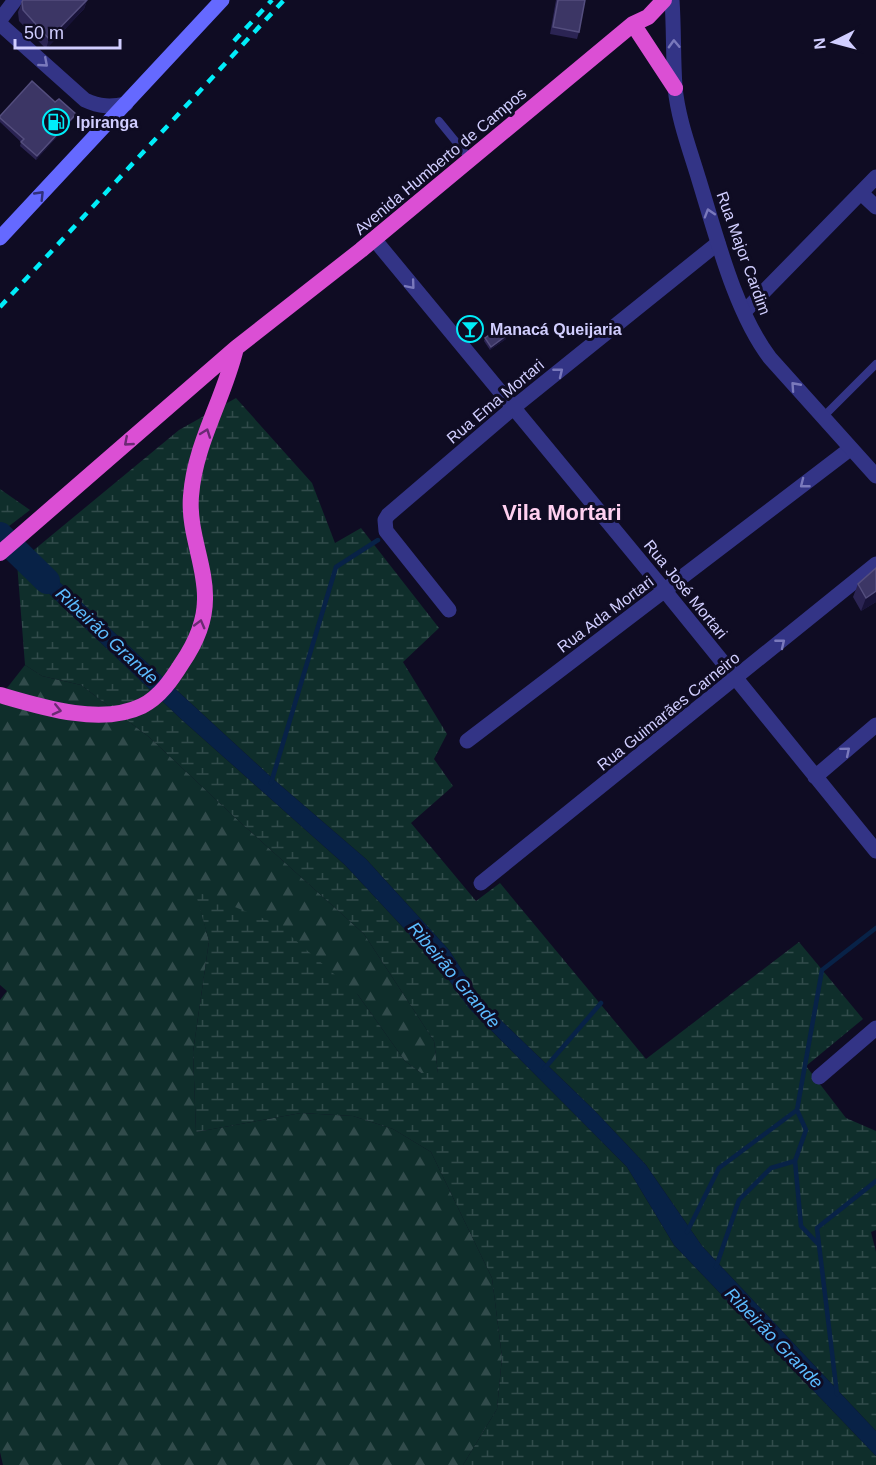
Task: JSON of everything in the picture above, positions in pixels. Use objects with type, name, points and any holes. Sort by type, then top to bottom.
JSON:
[{"type":"highway","name":"Avenida Humberto de Campos","points":[[0,554],[236,348],[471,160],[633,24],[648,17],[664,0]]},
{"type":"highway","points":[[633,24],[675,88]]},
{"type":"highway","points":[[0,695],[71,713],[102,714],[142,706],[160,692],[174,676],[193,647],[201,623],[205,599],[192,527],[190,497],[197,457],[228,378],[236,348]]},
{"type":"main road","points":[[0,238],[222,0]]},
{"type":"street","points":[[0,20],[15,0]]},
{"type":"street","name":"Rua Major Cardim","points":[[672,0],[675,88],[686,135],[718,243],[744,312],[755,336],[770,358],[876,476]]},
{"type":"street","points":[[0,24],[85,100],[106,107],[126,104]]},
{"type":"street","points":[[744,312],[876,177]]},
{"type":"street","points":[[861,193],[876,207]]},
{"type":"street","name":"Rua José Mortari","points":[[374,239],[876,851]]},
{"type":"street","name":"Rua Ema Mortari","points":[[449,610],[386,531],[385,520],[388,515],[513,408],[718,243]]},
{"type":"street","name":"Rua Ada Mortari","points":[[467,741],[850,448]]},
{"type":"street","name":"Rua Guimarães Carneiro","points":[[481,883],[736,680],[876,564]]},
{"type":"street","points":[[815,777],[876,725]]},
{"type":"street","points":[[819,1077],[876,1028]]},
{"type":"lane","points":[[439,121],[471,160]]},
{"type":"lane","points":[[823,417],[876,364]]},
{"type":"green space","points":[[236,398],[312,483],[335,543],[361,528],[439,628],[403,662],[447,734],[434,759],[453,786],[411,823],[476,901],[500,883],[646,1059],[799,942],[863,1019],[806,1066],[846,1118],[876,1131],[876,1230],[871,1232],[876,1252],[876,1431],[702,1246],[646,1165],[595,1111],[483,1003],[449,950],[366,859],[271,777],[29,554],[179,430]]},
{"type":"green space","points":[[0,489],[30,510],[0,533]]},
{"type":"green space","points":[[17,563],[181,719],[345,865],[439,966],[469,1008],[627,1167],[674,1245],[876,1456],[876,1465],[463,1465],[497,1409],[502,1357],[492,1278],[431,1152],[393,1129],[353,1116],[301,1113],[196,1132],[193,1052],[209,941],[195,891],[277,924],[358,995],[405,1061],[421,1073],[438,1073],[434,1041],[364,934],[149,737],[81,685],[42,676],[25,665]]},
{"type":"green space","points":[[25,665],[42,676],[81,685],[149,737],[364,934],[434,1041],[438,1073],[421,1073],[405,1061],[358,995],[196,892],[209,941],[193,1052],[196,1132],[301,1113],[353,1116],[393,1129],[431,1152],[492,1278],[502,1357],[497,1409],[463,1465],[3,1465],[0,1452],[0,1000],[7,991],[0,985],[0,697]]},
{"type":"water","points":[[29,554],[271,777],[366,859],[449,950],[483,1003],[595,1111],[646,1165],[702,1246],[876,1431],[876,1456],[674,1245],[627,1167],[469,1008],[439,966],[345,865],[181,719],[17,563]]},
{"type":"building","points":[[23,0],[87,0],[49,39],[23,10]]},
{"type":"building","points":[[558,0],[585,0],[579,32],[553,27]]},
{"type":"building","name":"Ipiranga","points":[[32,81],[55,102],[59,99],[76,114],[37,156],[21,142],[24,139],[0,118]]},
{"type":"building","points":[[501,327],[507,335],[491,347],[485,338]]},
{"type":"building","points":[[876,568],[876,591],[866,598],[858,584]]},
{"type":"waterway","name":"Ribeirão Grande","points":[[0,535],[47,581]]},
{"type":"waterway","points":[[271,783],[336,567],[378,540]]},
{"type":"waterway","points":[[819,1245],[801,1226],[795,1161],[806,1130],[797,1110],[822,970],[876,928]]},
{"type":"waterway","points":[[544,1069],[601,1003]]},
{"type":"waterway","points":[[687,1232],[719,1168],[797,1110]]},
{"type":"waterway","points":[[716,1267],[739,1200],[771,1168],[795,1161]]},
{"type":"waterway","points":[[837,1394],[817,1228],[876,1181]]},
{"type":"railway","points":[[234,41],[272,0]]},
{"type":"railway","points":[[0,307],[284,0]]},
{"type":"place","name":"Ipiranga","points":[[56,122]]},
{"type":"place","name":"Manacá Queijaria","points":[[470,329]]},
{"type":"district","name":"Vila Mortari","points":[[562,512]]}]
